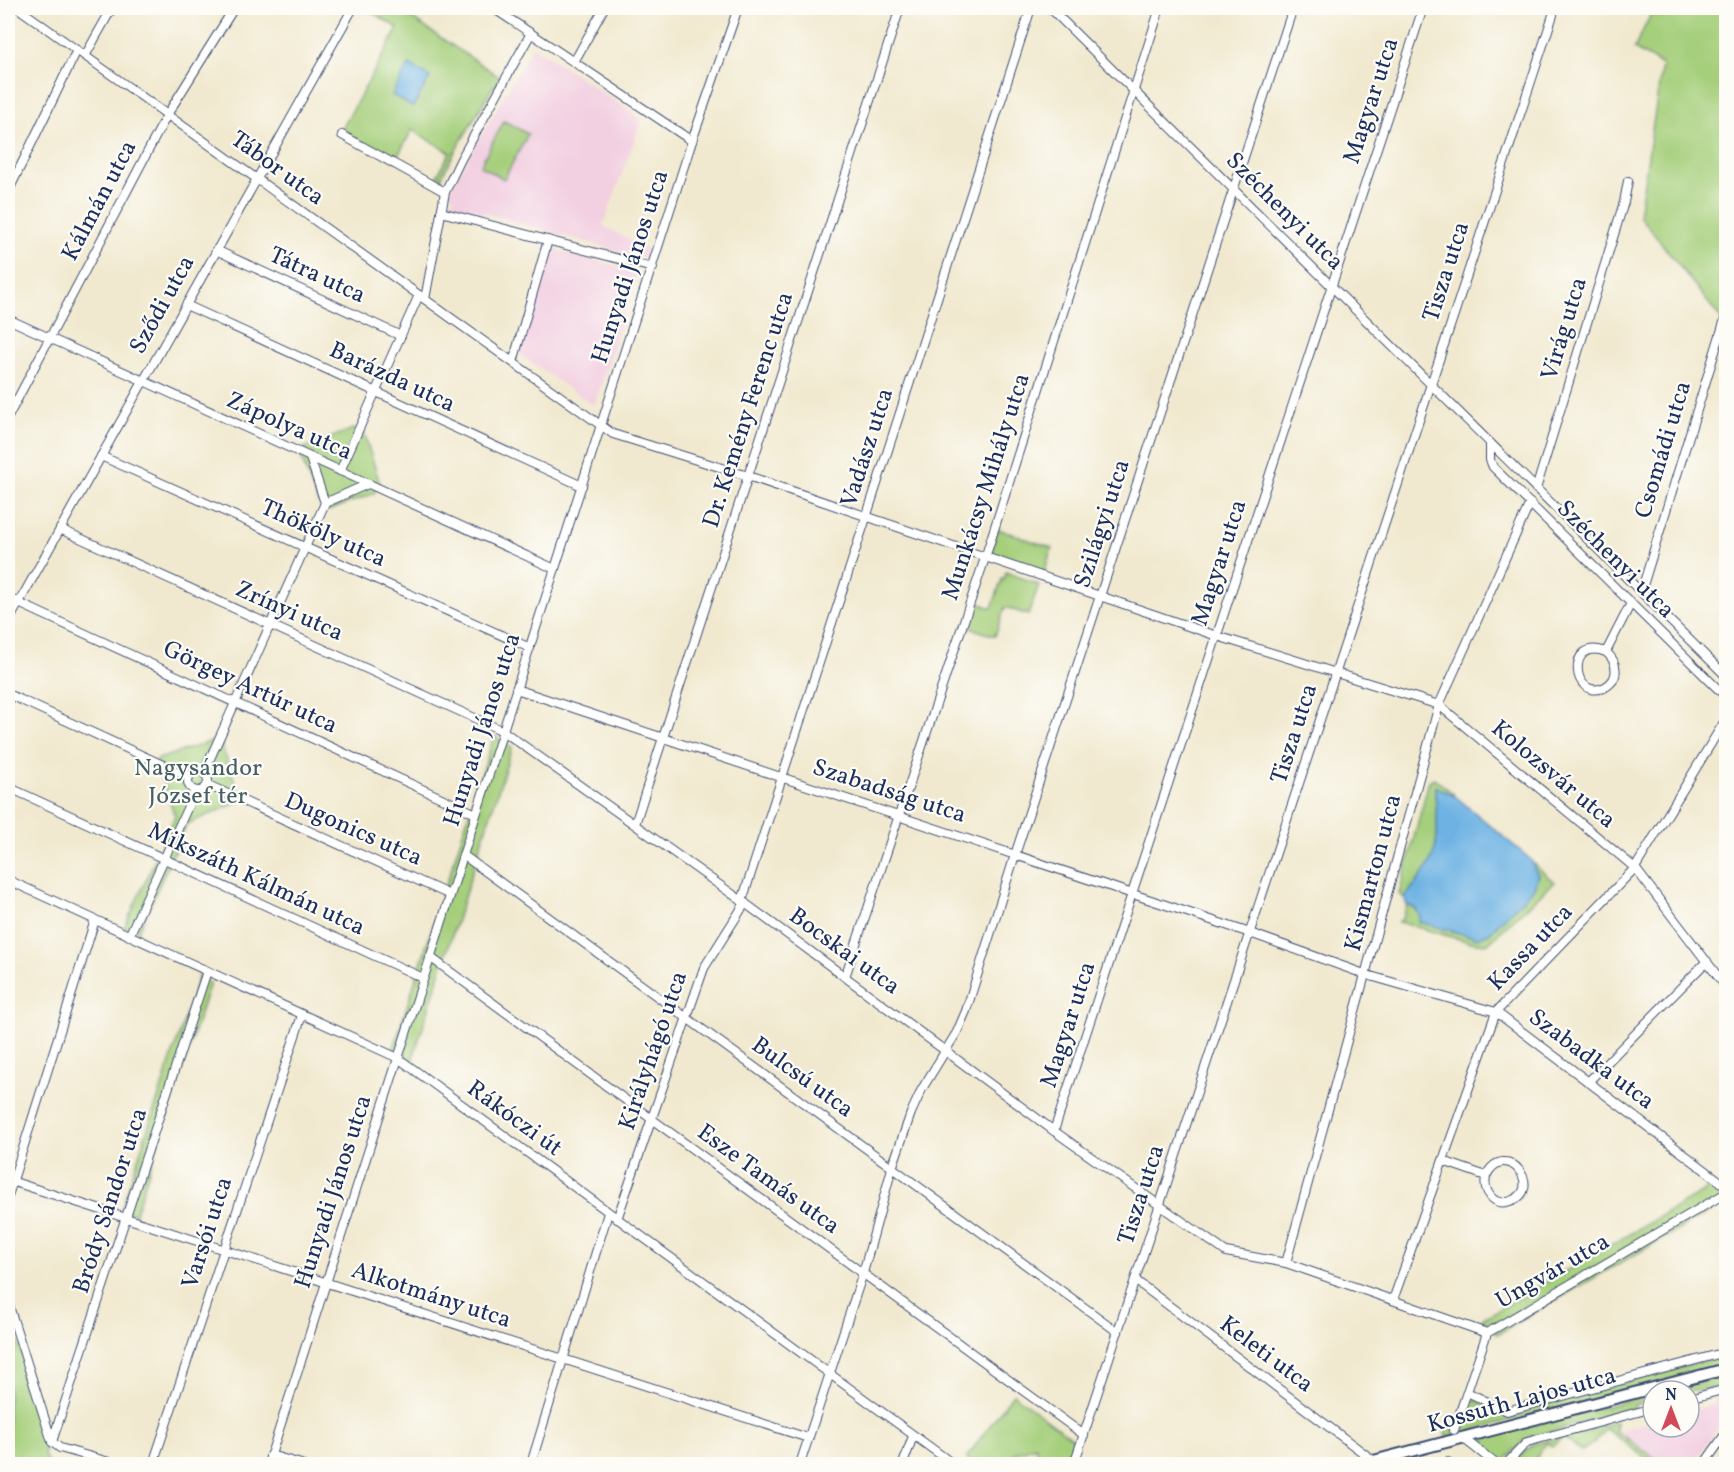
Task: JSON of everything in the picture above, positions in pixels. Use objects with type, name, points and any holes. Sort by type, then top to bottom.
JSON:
[{"type":"street","name":"Tábor utca","points":[[18,8],[613,434],[748,476],[985,558]]},
{"type":"street","points":[[85,56],[112,8]]},
{"type":"street","name":"Kálmán utca","points":[[8,417],[167,115],[234,8]]},
{"type":"street","name":"Sződi utca","points":[[8,622],[353,8]]},
{"type":"street","points":[[492,8],[692,141]]},
{"type":"street","points":[[574,62],[604,8]]},
{"type":"street","name":"Hunyadi János utca","points":[[268,1464],[692,141],[738,8]]},
{"type":"street","name":"Dr. Kemény Ferenc utca","points":[[634,824],[900,8]]},
{"type":"street","name":"Vadász utca","points":[[743,902],[1031,8]]},
{"type":"street","name":"Széchenyi utca","points":[[1050,8],[1726,676]]},
{"type":"street","name":"Munkácsy Mihály utca","points":[[845,977],[985,558],[1160,8]]},
{"type":"street","name":"Szilágyi utca","points":[[800,1464],[862,1273],[892,1168],[916,1101],[946,1051],[966,1011],[1293,8]]},
{"type":"street","name":"Magyar utca","points":[[1054,1131],[1423,8]]},
{"type":"street","name":"Tisza utca","points":[[1074,1464],[1553,15]]},
{"type":"street","points":[[340,471],[401,336],[422,297],[445,192],[460,159],[531,33]]},
{"type":"street","points":[[8,192],[10,179],[76,50]]},
{"type":"street","points":[[342,135],[445,192]]},
{"type":"street","name":"Virág utca","points":[[1536,489],[1624,202],[1628,181]]},
{"type":"street","points":[[441,212],[652,267]]},
{"type":"street","points":[[513,362],[548,240]]},
{"type":"street","name":"Tátra utca","points":[[216,250],[401,336]]},
{"type":"street","name":"Barázda utca","points":[[186,305],[582,486]]},
{"type":"street","name":"Zápolya utca","points":[[8,319],[555,569]]},
{"type":"street","name":"Csomádi utca","points":[[1641,592],[1725,319]]},
{"type":"street","name":"Széchenyi utca","points":[[1490,443],[1490,460],[1493,466],[1726,697]]},
{"type":"street","name":"Thököly utca","points":[[101,456],[530,648]]},
{"type":"street","points":[[310,458],[325,503]]},
{"type":"street","points":[[204,772],[325,503],[368,484]]},
{"type":"street","name":"Kismarton utca","points":[[1286,1263],[1439,705],[1530,504]]},
{"type":"street","name":"Zrínyi utca","points":[[60,529],[503,731]]},
{"type":"street","name":"Kolozsvár utca","points":[[985,558],[1217,636],[1439,705],[1635,868],[1726,987]]},
{"type":"street","name":"Görgey Artúr utca","points":[[8,598],[476,814]]},
{"type":"street","points":[[1606,652],[1631,603]]},
{"type":"street","points":[[1588,651],[1606,652],[1615,662],[1615,676],[1606,686],[1593,689],[1578,677],[1579,659],[1588,651]]},
{"type":"street","name":"Szabadság utca","points":[[516,689],[1250,933]]},
{"type":"street","points":[[8,694],[189,777]]},
{"type":"street","name":"Kassa utca","points":[[1393,1300],[1496,1012],[1635,868],[1726,719]]},
{"type":"street","name":"Bocskai utca","points":[[503,731],[743,902],[1054,1131],[1226,1252],[1286,1263],[1487,1333]]},
{"type":"street","points":[[196,771],[204,772],[209,779],[208,785],[203,790],[195,791],[189,786],[189,777],[196,771]]},
{"type":"street","name":"Dugonics utca","points":[[208,785],[450,896]]},
{"type":"street","name":"Mikszáth Kálmán utca","points":[[8,787],[423,978]]},
{"type":"street","points":[[129,936],[195,791]]},
{"type":"street","name":"Bulcsú utca","points":[[463,855],[1118,1332]]},
{"type":"street","name":"Rákóczi út","points":[[8,880],[398,1059],[953,1464]]},
{"type":"street","name":"Királyhágó utca","points":[[617,1219],[704,968],[743,902]]},
{"type":"street","points":[[8,1196],[10,1180],[95,920]]},
{"type":"street","name":"Szabadka utca","points":[[1250,933],[1366,975],[1496,1012],[1726,1186]]},
{"type":"street","name":"Esze Tamás utca","points":[[430,957],[1084,1436]]},
{"type":"street","points":[[1588,1082],[1707,961]]},
{"type":"street","name":"Bródy Sándor utca","points":[[52,1442],[207,971]]},
{"type":"street","name":"Varsói utca","points":[[153,1464],[302,1015]]},
{"type":"street","points":[[1443,1161],[1486,1176]]},
{"type":"street","points":[[1500,1163],[1514,1164],[1523,1174],[1524,1188],[1517,1198],[1499,1202],[1493,1199],[1485,1188],[1486,1176],[1489,1170],[1500,1163]]},
{"type":"street","name":"Alkotmány utca","points":[[10,1180],[808,1438]]},
{"type":"street","name":"Ungvár utca","points":[[1454,1430],[1487,1333],[1726,1193]]},
{"type":"street","points":[[531,1464],[608,1213]]},
{"type":"street","name":"Keleti utca","points":[[1135,1280],[1374,1461]]},
{"type":"street","points":[[8,1303],[52,1442],[60,1449],[116,1464]]},
{"type":"street","name":"Kossuth Lajos utca","points":[[1467,1392],[1507,1411],[1726,1352]]},
{"type":"street","name":"Kossuth Lajos utca","points":[[1362,1464],[1726,1369]]},
{"type":"street","points":[[1701,1396],[1726,1389]]},
{"type":"street","points":[[1506,1464],[1527,1442],[1641,1411]]},
{"type":"street","points":[[1704,1464],[1726,1433]]},
{"type":"street","points":[[903,1464],[913,1436]]},
{"type":"street","points":[[1463,1438],[1496,1464]]},
{"type":"street","points":[[270,1455],[300,1464]]},
{"type":"shaded area","points":[[533,46],[642,119],[603,226],[647,249],[644,258],[451,204],[454,197],[448,193]]},
{"type":"shaded area","points":[[550,248],[638,272],[594,406],[519,354]]},
{"type":"shaded area","points":[[1714,1397],[1726,1400],[1726,1417],[1692,1464],[1663,1464],[1616,1431],[1641,1424],[1641,1439],[1701,1439],[1701,1408],[1715,1404]]},
{"type":"green space","points":[[364,8],[396,8],[501,78],[497,86],[494,85],[438,184],[434,182],[450,152],[412,130],[395,161],[341,131],[398,28]]},
{"type":"green space","points":[[1654,8],[1726,8],[1726,325],[1639,215],[1662,65],[1634,49]]},
{"type":"green space","points":[[504,121],[528,134],[504,179],[480,166]]},
{"type":"green space","points":[[353,429],[364,433],[380,484],[373,494],[328,511],[318,502],[301,458],[304,448]]},
{"type":"green space","points":[[998,529],[1052,548],[1044,573],[996,558],[992,550]]},
{"type":"green space","points":[[1006,572],[1039,585],[1028,615],[1005,607],[995,636],[970,628],[978,603],[992,608]]},
{"type":"green space","points":[[494,736],[512,747],[412,1061],[393,1050]]},
{"type":"green space","name":"Nagysándor József tér","points":[[215,740],[220,742],[241,798],[239,802],[187,824],[137,933],[124,928],[175,816],[156,764],[158,759]]},
{"type":"green space","points":[[1434,778],[1454,796],[1435,787],[1437,826],[1435,849],[1426,869],[1404,898],[1399,894],[1429,781]]},
{"type":"green space","points":[[1532,862],[1554,882],[1487,944],[1470,942],[1398,922],[1402,919],[1407,905],[1415,908],[1420,916],[1538,875]]},
{"type":"green space","points":[[199,975],[210,983],[135,1214],[121,1210]]},
{"type":"green space","points":[[1713,1186],[1726,1202],[1497,1334],[1482,1319]]},
{"type":"green space","points":[[8,1308],[47,1438],[44,1453],[48,1464],[8,1464]]},
{"type":"green space","points":[[1726,1355],[1726,1365],[1672,1379],[1641,1379],[1641,1387],[1447,1437],[1446,1431],[1461,1420],[1466,1401],[1471,1399],[1511,1414]]},
{"type":"green space","points":[[1726,1375],[1726,1385],[1723,1386],[1701,1390],[1701,1381]]},
{"type":"green space","points":[[1013,1394],[1076,1441],[1068,1464],[1039,1464],[1035,1446],[1015,1453],[1018,1464],[975,1464],[966,1458]]},
{"type":"green space","points":[[1641,1397],[1641,1403],[1633,1405],[1633,1409],[1525,1440],[1506,1459],[1502,1460],[1485,1448],[1483,1443],[1486,1437]]},
{"type":"green space","points":[[1616,1422],[1616,1431],[1663,1464],[1654,1464],[1606,1429],[1595,1442],[1582,1451],[1563,1438],[1552,1446],[1546,1443],[1536,1458],[1541,1461],[1541,1464],[1512,1464],[1533,1444]]},
{"type":"water","points":[[409,65],[430,77],[413,107],[392,95]]},
{"type":"water","points":[[1435,786],[1456,797],[1530,859],[1538,875],[1534,888],[1489,933],[1477,938],[1419,922],[1420,916],[1415,908],[1407,905],[1404,898],[1426,869],[1435,849],[1437,826]]},
{"type":"waterway","points":[[23,1363],[44,1435]]}]
